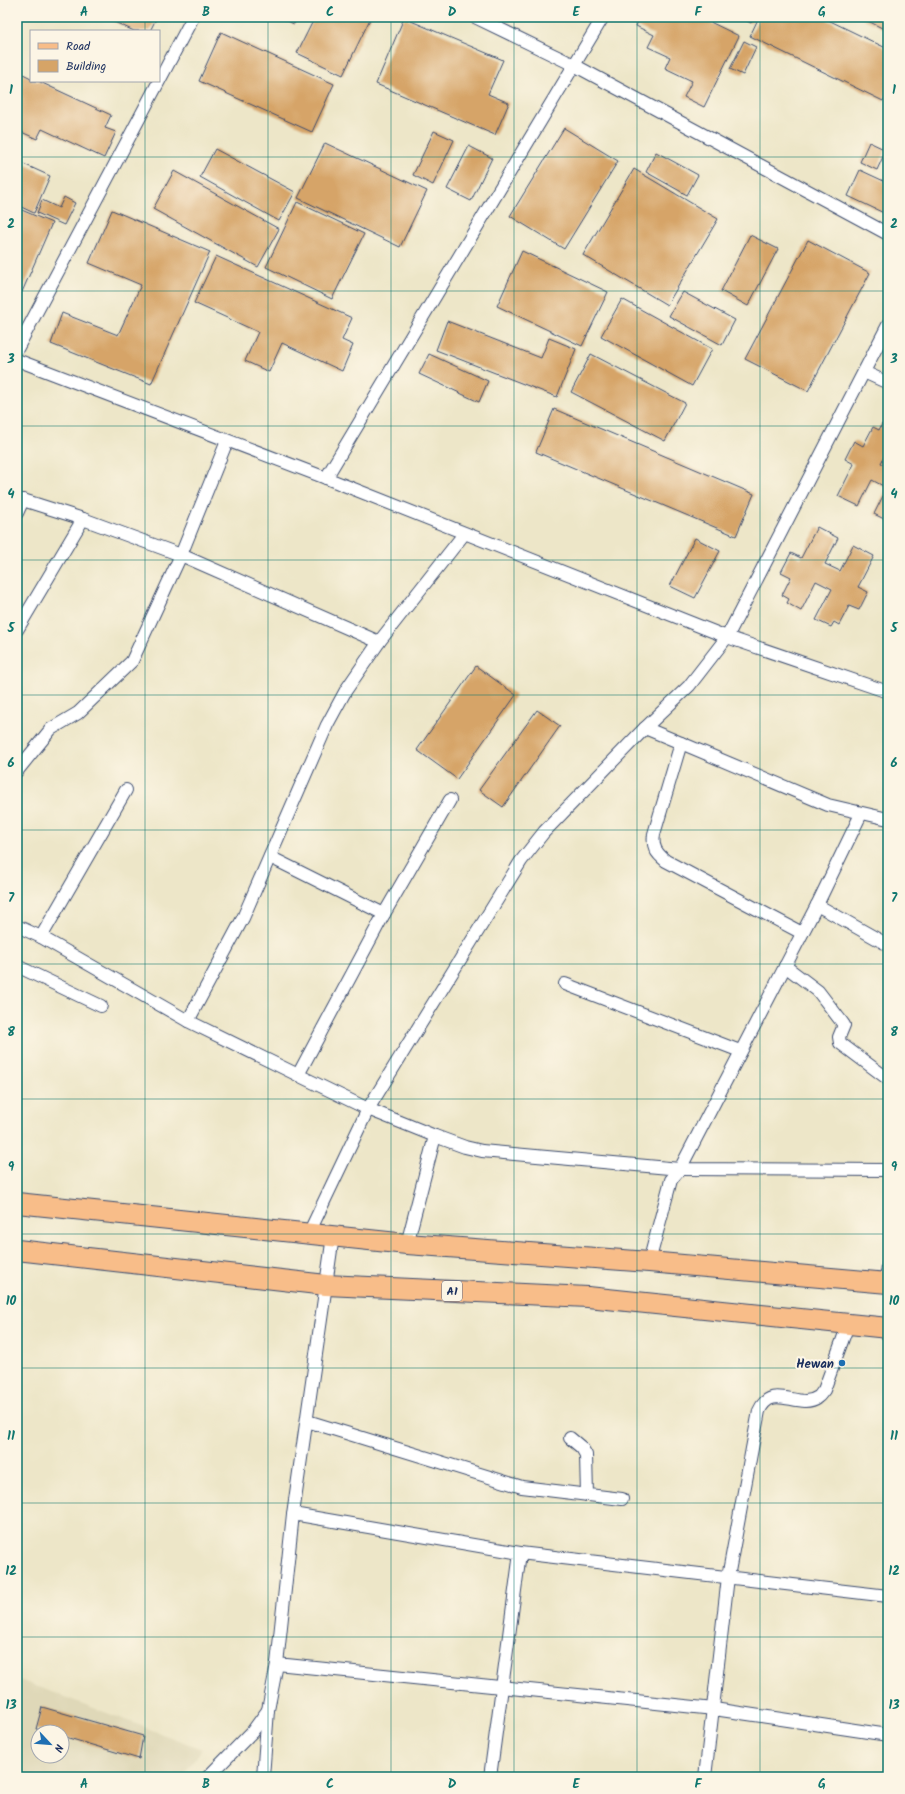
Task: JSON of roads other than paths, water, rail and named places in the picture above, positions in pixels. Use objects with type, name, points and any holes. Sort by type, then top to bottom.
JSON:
[{"type":"main road","points":[[17,1203],[407,1244],[649,1262],[887,1277]]},
{"type":"main road","name":"A1","points":[[17,1250],[326,1285],[588,1297],[888,1328]]},
{"type":"street","points":[[160,81],[194,17]]},
{"type":"street","points":[[476,17],[574,65],[888,234]]},
{"type":"street","points":[[326,478],[603,17]]},
{"type":"street","points":[[17,349],[159,82]]},
{"type":"street","points":[[309,1234],[368,1109],[521,861],[544,832],[645,728],[689,686],[727,637],[888,325]]},
{"type":"street","points":[[17,360],[326,478],[727,637],[888,692]]},
{"type":"street","points":[[864,372],[888,383]]},
{"type":"street","points":[[17,771],[51,729],[78,713],[132,661],[181,555],[227,441]]},
{"type":"street","points":[[17,513],[20,501],[83,519],[181,555],[379,642]]},
{"type":"street","points":[[17,630],[83,519]]},
{"type":"street","points":[[188,1021],[243,918],[326,725],[346,690],[379,642],[464,534]]},
{"type":"street","points":[[645,728],[828,805],[861,814],[888,819]]},
{"type":"street","points":[[682,743],[654,834],[652,844],[657,854],[666,862],[802,933]]},
{"type":"street","points":[[41,937],[126,790]]},
{"type":"street","points":[[298,1076],[384,914],[450,800]]},
{"type":"street","points":[[649,1262],[672,1180],[680,1169],[817,905],[861,814]]},
{"type":"street","points":[[270,857],[384,914]]},
{"type":"street","points":[[817,905],[888,946]]},
{"type":"street","points":[[17,926],[41,937],[188,1021],[298,1076],[368,1109],[465,1147],[482,1150],[680,1169],[888,1170]]},
{"type":"street","points":[[17,966],[101,1006]]},
{"type":"street","points":[[785,966],[818,991],[844,1025],[839,1037],[840,1043],[888,1079]]},
{"type":"street","points":[[565,984],[740,1051]]},
{"type":"street","points":[[407,1244],[435,1136]]},
{"type":"street","points":[[263,1777],[268,1710],[277,1664],[293,1514],[333,1236]]},
{"type":"street","points":[[705,1777],[728,1577],[759,1411],[763,1402],[770,1397],[809,1400],[817,1398],[824,1390],[848,1325]]},
{"type":"street","points":[[307,1421],[508,1484],[622,1499]]},
{"type":"street","points":[[570,1438],[582,1448],[586,1455],[587,1495]]},
{"type":"street","points":[[293,1514],[520,1553],[888,1596]]},
{"type":"street","points":[[490,1777],[520,1553]]},
{"type":"street","points":[[277,1664],[714,1709],[888,1735]]},
{"type":"street","points":[[208,1777],[252,1732],[268,1710]]},
{"type":"place","name":"Hewan","points":[[842,1363]]}]
